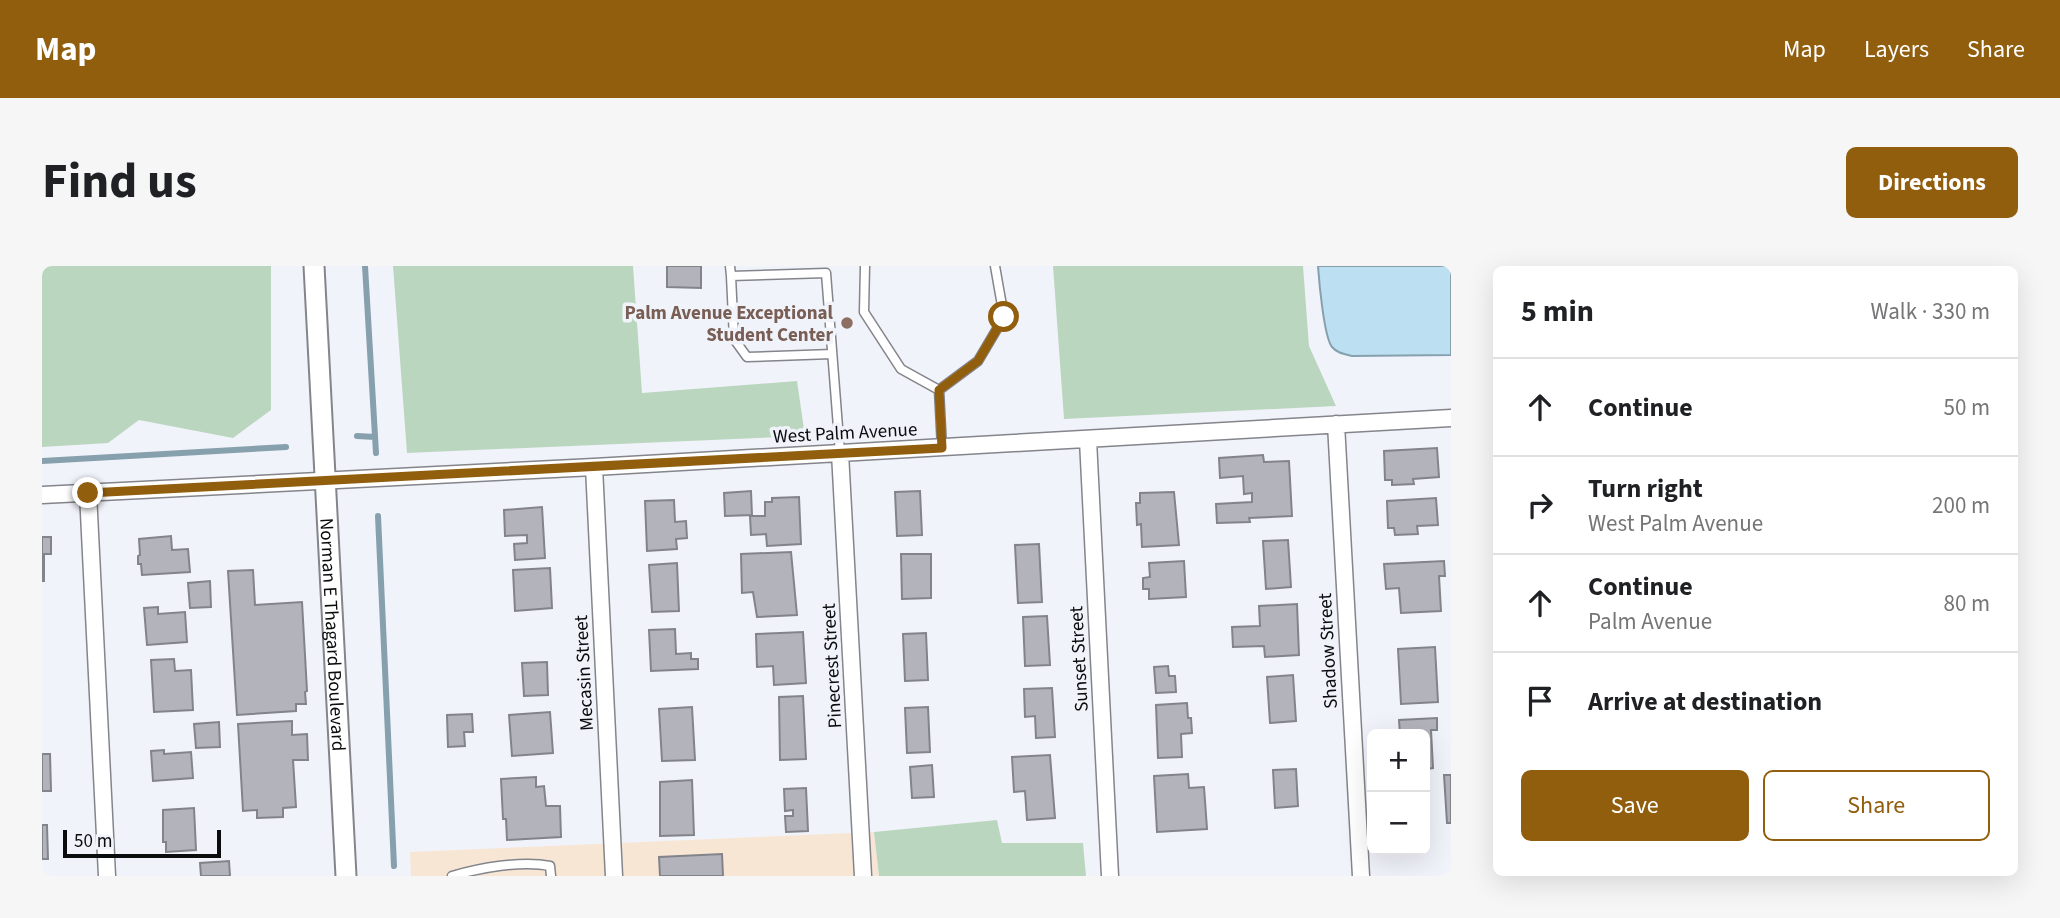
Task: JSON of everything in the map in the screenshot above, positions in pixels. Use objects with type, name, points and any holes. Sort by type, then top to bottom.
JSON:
[{"type":"street","name":"Norman E Thagard Boulevard","points":[[314,266],[346,876]]},
{"type":"street","name":"West Palm Avenue","points":[[42,495],[942,448],[1451,418]]},
{"type":"street","name":"Shadow Street","points":[[1336,424],[1361,876]]},
{"type":"street","name":"Sunset Street","points":[[1088,440],[1110,876]]},
{"type":"street","name":"Pinecrest Street","points":[[840,453],[863,876]]},
{"type":"street","name":"Mecasin Street","points":[[594,467],[614,876]]},
{"type":"street","points":[[88,493],[107,876]]},
{"type":"lane","points":[[730,266],[734,339],[747,357],[832,354]]},
{"type":"lane","points":[[865,266],[864,312],[901,369],[939,390]]},
{"type":"lane","points":[[939,390],[978,361],[1004,317],[995,266]]},
{"type":"lane","points":[[731,276],[826,273],[840,453]]},
{"type":"lane","points":[[939,390],[942,448]]},
{"type":"lane","points":[[452,876],[473,870],[538,863],[550,866],[551,876]]},
{"type":"shaded area","points":[[874,832],[879,876],[411,876],[410,852]]},
{"type":"green space","points":[[42,266],[271,266],[271,410],[233,438],[139,420],[108,443],[42,447]]},
{"type":"green space","points":[[393,266],[633,266],[642,393],[797,381],[805,436],[407,453]]},
{"type":"green space","points":[[1053,266],[1303,266],[1309,346],[1336,406],[1064,419]]},
{"type":"green space","points":[[997,820],[1002,843],[1083,843],[1086,876],[879,876],[874,832]]},
{"type":"water","points":[[1318,266],[1451,266],[1451,355],[1352,356],[1336,351],[1327,332]]},
{"type":"building","points":[[667,266],[701,266],[701,288],[667,287]]},
{"type":"building","points":[[1437,448],[1439,477],[1413,479],[1414,484],[1392,485],[1392,480],[1385,480],[1384,451]]},
{"type":"building","points":[[1263,455],[1264,462],[1289,461],[1292,516],[1217,523],[1216,504],[1252,502],[1252,493],[1244,494],[1243,476],[1220,478],[1219,458]]},
{"type":"building","points":[[751,491],[752,515],[725,516],[724,493]]},
{"type":"building","points":[[920,491],[922,535],[897,536],[895,492]]},
{"type":"building","points":[[1174,492],[1179,545],[1142,547],[1141,524],[1137,525],[1136,503],[1140,503],[1140,493]]},
{"type":"building","points":[[799,497],[801,544],[767,546],[766,534],[751,535],[750,516],[765,516],[765,502],[772,502],[772,498]]},
{"type":"building","points":[[1436,498],[1438,525],[1417,526],[1418,534],[1395,535],[1394,528],[1388,528],[1387,501]]},
{"type":"building","points":[[674,500],[675,522],[686,521],[687,538],[676,539],[677,549],[647,551],[645,501]]},
{"type":"building","points":[[542,507],[545,558],[515,560],[514,544],[527,543],[527,535],[505,536],[504,510]]},
{"type":"building","points":[[171,536],[172,550],[188,549],[190,572],[142,575],[141,564],[138,564],[139,539]]},
{"type":"building","points":[[42,537],[51,537],[51,554],[44,554],[44,581],[42,581]]},
{"type":"building","points":[[1288,540],[1291,587],[1266,589],[1263,541]]},
{"type":"building","points":[[1039,544],[1042,602],[1018,603],[1015,545]]},
{"type":"building","points":[[791,552],[797,615],[757,617],[753,592],[742,593],[741,554]]},
{"type":"building","points":[[901,554],[931,554],[931,598],[902,599]]},
{"type":"building","points":[[1184,561],[1186,597],[1149,599],[1149,589],[1143,589],[1143,578],[1150,577],[1149,563]]},
{"type":"building","points":[[1444,561],[1445,576],[1439,576],[1441,611],[1401,613],[1399,588],[1386,589],[1384,564]]},
{"type":"building","points":[[677,563],[679,611],[652,612],[649,565]]},
{"type":"building","points":[[550,568],[552,608],[515,611],[513,570]]},
{"type":"building","points":[[253,570],[255,605],[302,602],[307,691],[306,704],[296,704],[296,711],[237,715],[228,571]]},
{"type":"building","points":[[210,581],[211,607],[190,608],[188,583]]},
{"type":"building","points":[[1297,604],[1299,655],[1265,657],[1264,646],[1233,647],[1232,627],[1260,626],[1259,606]]},
{"type":"building","points":[[158,607],[158,614],[185,612],[187,642],[147,645],[144,608]]},
{"type":"building","points":[[1047,616],[1050,665],[1025,666],[1023,617]]},
{"type":"building","points":[[675,629],[676,654],[691,653],[691,659],[698,659],[698,669],[651,671],[649,630]]},
{"type":"building","points":[[803,632],[806,683],[774,685],[773,666],[757,667],[756,634]]},
{"type":"building","points":[[926,633],[928,680],[905,681],[903,634]]},
{"type":"building","points":[[1435,647],[1438,702],[1401,704],[1398,649]]},
{"type":"building","points":[[174,659],[175,671],[191,670],[193,710],[154,712],[151,660]]},
{"type":"building","points":[[547,662],[548,695],[524,696],[522,663]]},
{"type":"building","points":[[1168,666],[1169,676],[1175,676],[1176,692],[1156,693],[1154,667]]},
{"type":"building","points":[[1293,675],[1296,721],[1270,723],[1267,677]]},
{"type":"building","points":[[1052,688],[1055,737],[1036,738],[1035,716],[1025,717],[1024,689]]},
{"type":"building","points":[[803,696],[806,759],[780,760],[779,697]]},
{"type":"building","points":[[1187,703],[1192,733],[1181,734],[1182,757],[1158,758],[1156,705]]},
{"type":"building","points":[[692,707],[695,760],[662,761],[659,709]]},
{"type":"building","points":[[928,707],[930,752],[907,753],[905,708]]},
{"type":"building","points":[[550,712],[553,753],[512,756],[509,715]]},
{"type":"building","points":[[472,714],[473,732],[464,732],[465,746],[448,747],[447,715]]},
{"type":"building","points":[[1437,718],[1437,730],[1431,730],[1433,768],[1430,768],[1430,729],[1400,729],[1399,720]]},
{"type":"building","points":[[292,721],[292,735],[307,734],[308,760],[293,760],[296,807],[283,808],[283,817],[257,818],[257,810],[243,811],[238,724]]},
{"type":"building","points":[[219,722],[220,747],[196,748],[194,724]]},
{"type":"building","points":[[164,750],[164,754],[191,752],[193,778],[153,781],[151,751]]},
{"type":"building","points":[[42,754],[50,754],[51,791],[42,791]]},
{"type":"building","points":[[1050,755],[1055,818],[1027,820],[1025,791],[1014,792],[1012,757]]},
{"type":"building","points":[[932,765],[934,797],[912,798],[910,767]]},
{"type":"building","points":[[1296,769],[1298,806],[1275,808],[1273,770]]},
{"type":"building","points":[[1188,774],[1189,788],[1204,787],[1207,829],[1157,832],[1154,776]]},
{"type":"building","points":[[1444,775],[1451,775],[1451,823],[1447,823]]},
{"type":"building","points":[[536,777],[536,787],[544,786],[546,806],[560,806],[561,837],[507,840],[501,779]]},
{"type":"building","points":[[692,780],[694,835],[660,836],[660,782]]},
{"type":"building","points":[[806,788],[808,831],[786,832],[785,816],[793,816],[793,810],[785,811],[784,789]]},
{"type":"building","points":[[194,808],[196,850],[166,852],[166,842],[163,842],[163,810]]},
{"type":"building","points":[[42,825],[47,825],[48,859],[42,859]]},
{"type":"building","points":[[722,854],[723,876],[660,876],[659,857]]},
{"type":"building","points":[[229,861],[230,876],[201,876],[200,863]]},
{"type":"waterway","points":[[365,266],[376,453]]},
{"type":"waterway","points":[[357,436],[375,437]]},
{"type":"waterway","points":[[42,461],[286,447]]},
{"type":"waterway","points":[[378,516],[394,866]]},
{"type":"place","name":"Palm Avenue Exceptional Student Center","points":[[847,323]]},
{"type":"route","points":[[88,493],[942,448],[939,390],[978,361],[1004,317]]}]
